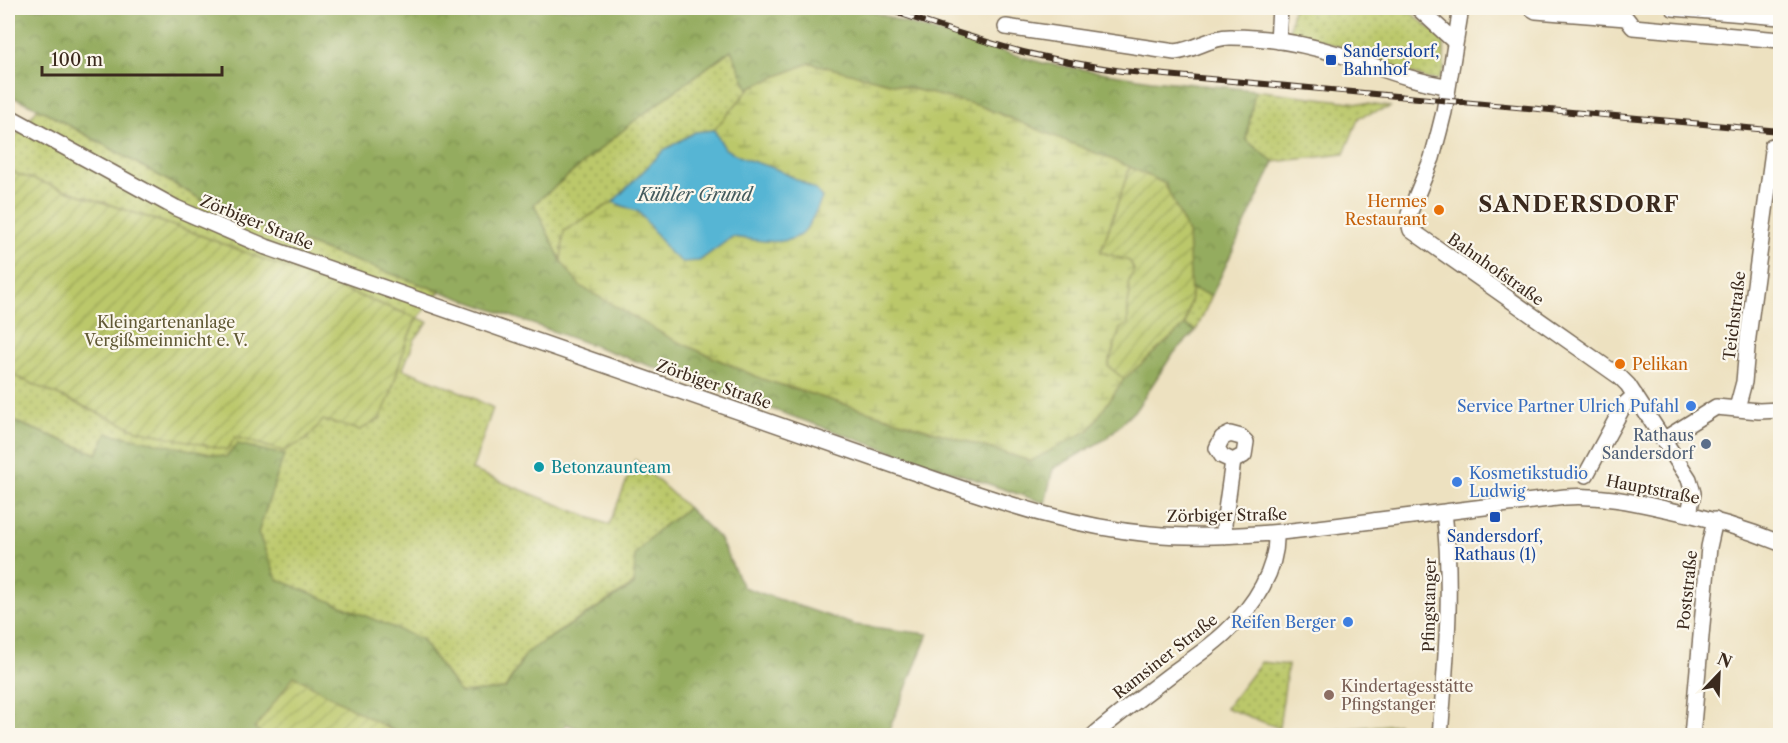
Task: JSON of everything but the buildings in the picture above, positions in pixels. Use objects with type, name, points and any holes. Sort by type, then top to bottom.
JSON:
[{"type":"street","points":[[1278,42],[1280,8]]},
{"type":"street","points":[[1418,8],[1455,42]]},
{"type":"street","name":"Bahnhofstraße","points":[[1461,8],[1432,158],[1409,214],[1411,230],[1620,377],[1628,385],[1689,479],[1693,493],[1689,514]]},
{"type":"street","points":[[1531,8],[1536,11],[1628,13],[1633,27],[1780,40]]},
{"type":"street","points":[[1673,8],[1780,17]]},
{"type":"street","points":[[1720,34],[1722,12]]},
{"type":"street","points":[[1006,27],[1175,52],[1196,48],[1221,38],[1233,37],[1278,42],[1319,49],[1425,83],[1446,93]]},
{"type":"street","name":"Zörbiger Straße","points":[[8,116],[176,208],[266,247],[1017,507],[1077,523],[1149,534],[1179,536],[1276,533],[1444,512]]},
{"type":"street","name":"Teichstraße","points":[[1737,408],[1744,382],[1772,146]]},
{"type":"street","points":[[1586,475],[1624,405],[1635,395]]},
{"type":"street","points":[[1663,440],[1716,407],[1759,411],[1780,410]]},
{"type":"street","points":[[1225,536],[1224,524],[1233,461]]},
{"type":"street","name":"Hauptstraße","points":[[1444,512],[1582,496],[1626,500],[1715,520],[1780,543]]},
{"type":"street","name":"Pfingstanger","points":[[1440,735],[1449,594],[1444,512]]},
{"type":"street","name":"Poststraße","points":[[1692,735],[1709,546],[1715,520]]},
{"type":"street","name":"Ramsiner Straße","points":[[1093,735],[1237,621],[1255,598],[1269,570],[1275,555],[1276,533]]},
{"type":"green space","points":[[8,8],[862,8],[1043,63],[1151,80],[1255,90],[1246,140],[1274,162],[1212,295],[1190,289],[1188,233],[1165,184],[1130,167],[980,106],[810,63],[748,88],[731,50],[634,121],[534,204],[561,261],[670,338],[762,379],[1030,461],[1089,430],[1124,379],[1185,325],[1196,331],[1172,355],[1137,408],[1107,438],[1053,469],[1045,503],[870,444],[257,226],[199,198],[38,108],[8,95]]},
{"type":"green space","points":[[1293,8],[1405,8],[1444,40],[1444,69],[1438,80],[1427,79],[1310,36],[1288,39]]},
{"type":"green space","points":[[731,50],[748,88],[751,87],[714,130],[695,132],[664,150],[613,202],[564,231],[561,261],[534,204],[634,121]]},
{"type":"green space","points":[[810,63],[980,106],[1130,167],[1101,252],[1130,261],[1134,270],[1128,284],[1130,294],[1128,325],[1120,329],[1108,366],[1124,379],[1089,430],[1031,461],[762,379],[670,338],[580,286],[561,261],[564,231],[613,202],[639,212],[653,229],[699,261],[732,237],[781,241],[817,191],[776,169],[745,159],[725,149],[714,130],[751,87]]},
{"type":"green space","points":[[1255,90],[1391,107],[1359,117],[1344,154],[1274,162],[1246,140]]},
{"type":"green space","points":[[38,108],[199,198],[257,226],[440,291],[418,318],[428,322],[415,339],[403,369],[461,392],[493,408],[472,470],[609,525],[635,460],[688,508],[657,531],[634,584],[527,652],[505,689],[460,693],[421,639],[277,580],[258,533],[283,455],[226,458],[107,433],[97,454],[8,419],[8,373],[137,430],[235,437],[283,451],[306,439],[323,420],[360,430],[390,396],[406,342],[417,318],[189,231],[8,171],[8,145]]},
{"type":"green space","points":[[1130,167],[1165,184],[1188,233],[1191,297],[1185,325],[1124,379],[1108,366],[1120,329],[1128,324],[1130,294],[1128,284],[1134,270],[1130,261],[1101,252]]},
{"type":"green space","name":"Kleingartenanlage Vergißmeinnicht e. V.","points":[[8,171],[189,231],[417,318],[406,342],[390,396],[380,419],[360,430],[323,420],[306,440],[283,451],[235,437],[228,450],[137,430],[8,373]]},
{"type":"green space","points":[[1190,289],[1212,295],[1196,331],[1185,325],[1191,297]]},
{"type":"green space","points":[[8,419],[97,454],[107,433],[226,457],[238,444],[284,455],[258,533],[277,579],[421,639],[460,693],[505,689],[527,652],[634,585],[635,554],[657,531],[688,508],[719,538],[743,587],[855,625],[928,634],[887,735],[598,736],[566,724],[561,735],[400,735],[384,725],[255,728],[262,735],[8,735]]},
{"type":"green space","points":[[1261,662],[1288,665],[1279,728],[1226,708]]},
{"type":"green space","points":[[294,676],[400,735],[262,735],[255,728]]},
{"type":"green space","points":[[1398,724],[1399,735],[1336,735],[1336,730]]},
{"type":"water","name":"Kühler Grund","points":[[714,130],[725,149],[804,183],[817,191],[822,198],[806,228],[792,239],[767,241],[732,237],[699,261],[682,262],[670,253],[639,212],[613,202],[664,150],[695,132]]},
{"type":"railway","points":[[883,8],[1023,52],[1122,71],[1780,131]]},
{"type":"place","name":"Sandersdorf, Bahnhof","points":[[1331,60]]},
{"type":"place","name":"Hermes Restaurant","points":[[1439,210]]},
{"type":"place","name":"Pelikan","points":[[1620,364]]},
{"type":"place","name":"Service Partner Ulrich Pufahl","points":[[1691,406]]},
{"type":"place","name":"Rathaus Sandersdorf","points":[[1706,444]]},
{"type":"place","name":"Betonzaunteam","points":[[539,467]]},
{"type":"place","name":"Kosmetikstudio Ludwig","points":[[1457,482]]},
{"type":"place","name":"Sandersdorf, Rathaus (1)","points":[[1495,517]]},
{"type":"place","name":"Reifen Berger","points":[[1348,622]]},
{"type":"place","name":"Kindertagesstätte Pfingstanger","points":[[1329,695]]},
{"type":"district","name":"SANDERSDORF","points":[[1579,204]]}]
